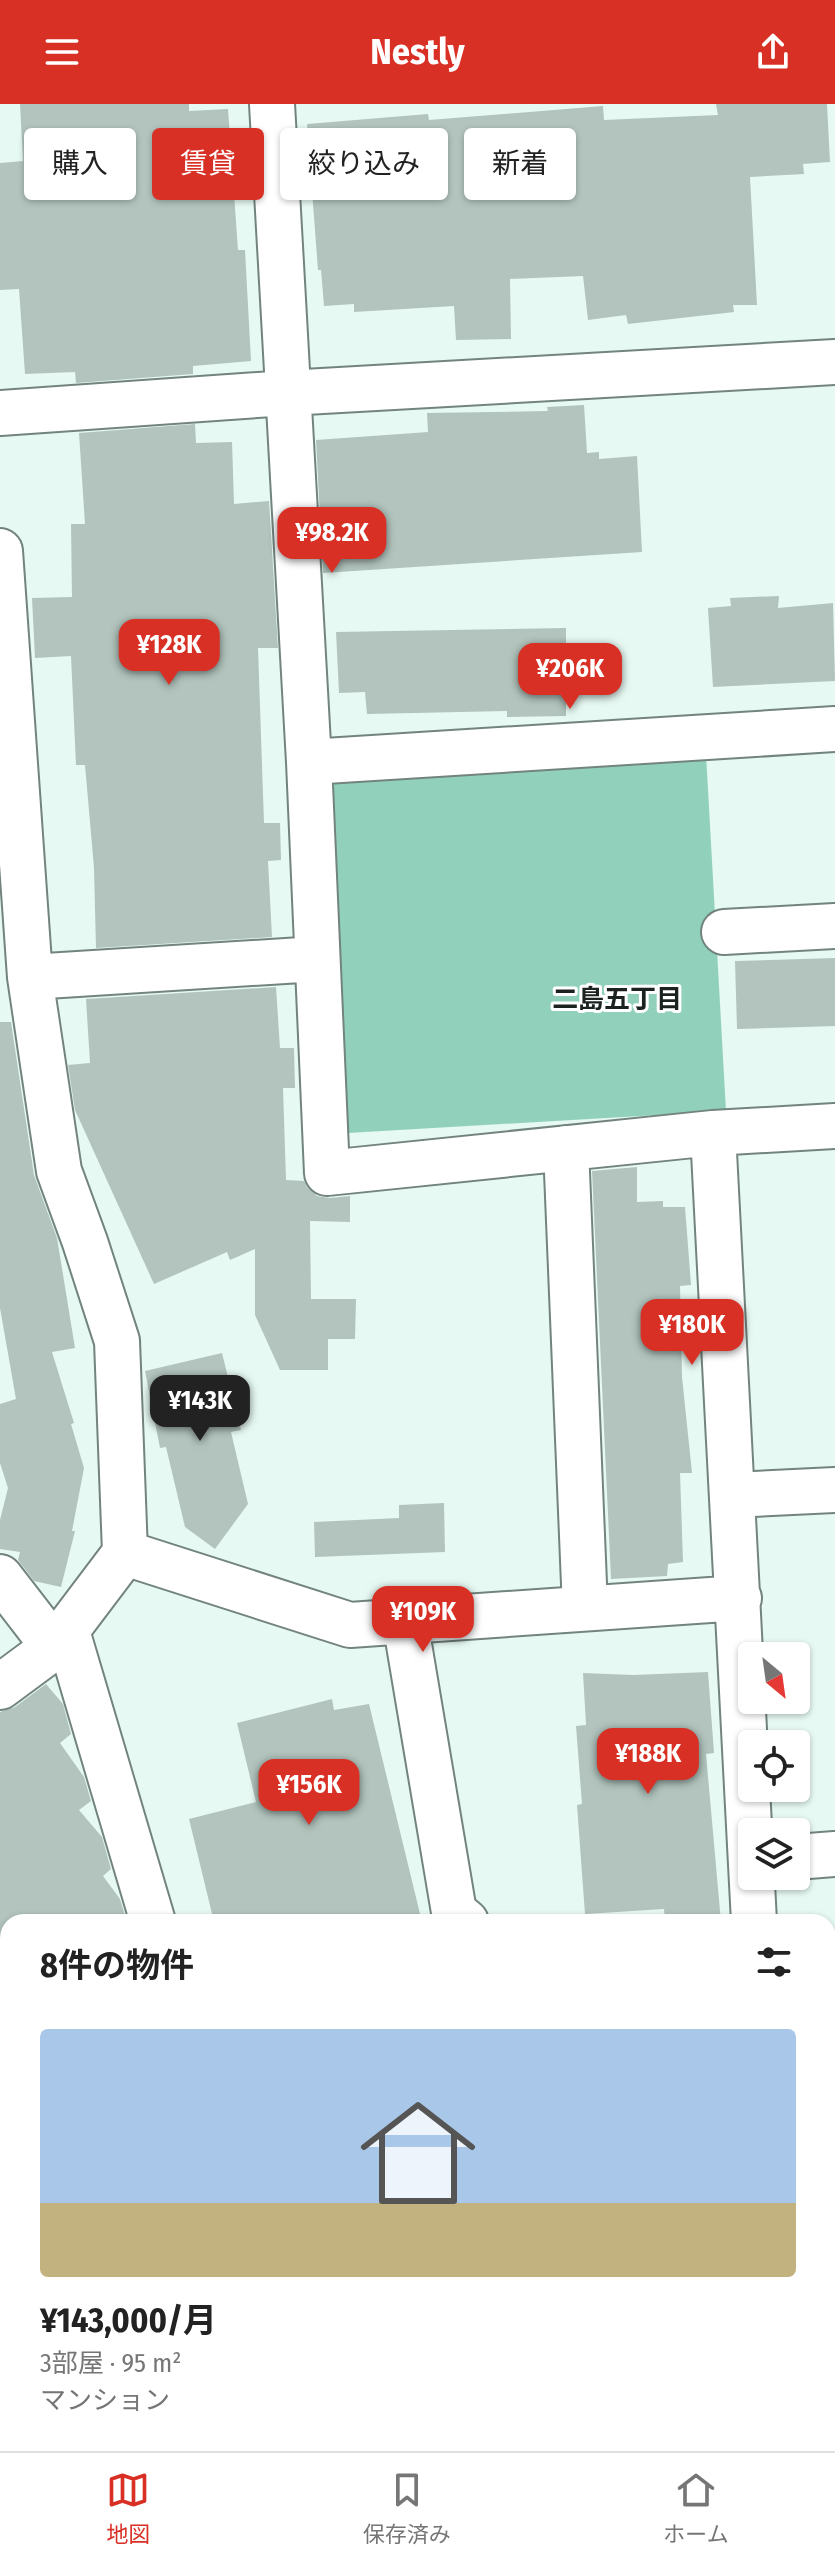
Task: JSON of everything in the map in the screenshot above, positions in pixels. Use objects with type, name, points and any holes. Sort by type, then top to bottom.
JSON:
[{"type":"street","points":[[272,104],[309,762],[327,1173],[713,1133],[835,1126]]},
{"type":"street","points":[[0,413],[287,393],[835,362]]},
{"type":"street","points":[[0,551],[12,868],[59,1171],[117,1341],[125,1553],[60,1639],[0,1687]]},
{"type":"street","points":[[309,762],[835,729]]},
{"type":"street","points":[[724,932],[835,926]]},
{"type":"street","points":[[30,977],[317,959]]},
{"type":"street","points":[[713,1133],[750,1818]]},
{"type":"street","points":[[566,1148],[585,1608]]},
{"type":"street","points":[[733,1495],[835,1490]]},
{"type":"street","points":[[125,1553],[350,1625],[739,1598]]},
{"type":"street","points":[[0,1577],[60,1639],[150,1914]]},
{"type":"street","points":[[405,1621],[456,1914]]},
{"type":"street","points":[[810,1856],[835,1854]]},
{"type":"street","points":[[753,1890],[754,1914]]},
{"type":"green space","points":[[706,754],[726,1111],[348,1133],[328,778]]},
{"type":"building","points":[[20,104],[189,104],[189,111],[228,109],[229,128],[152,128],[152,200],[234,200],[238,250],[245,250],[251,361],[193,366],[193,374],[76,383],[75,372],[25,374],[19,289],[0,290],[0,163],[23,161]]},
{"type":"building","points":[[716,104],[827,104],[830,162],[803,164],[804,174],[750,177],[757,305],[733,305],[734,312],[628,324],[626,315],[588,320],[583,276],[510,279],[511,339],[456,340],[454,306],[354,312],[354,304],[324,306],[313,200],[448,200],[448,128],[307,128],[307,124],[428,114],[429,120],[603,106],[604,120],[718,115]]},
{"type":"building","points":[[584,405],[587,453],[599,452],[599,459],[637,456],[642,552],[323,573],[316,440],[428,432],[427,413],[548,411],[547,407]]},
{"type":"building","points":[[195,424],[196,443],[232,442],[234,504],[269,501],[278,648],[258,648],[264,823],[280,823],[281,860],[268,861],[272,937],[96,948],[94,868],[85,765],[76,765],[71,656],[35,658],[32,598],[72,597],[71,524],[85,524],[79,433]]},
{"type":"building","points":[[779,596],[778,608],[833,603],[835,681],[713,687],[708,608],[731,606],[730,598]]},
{"type":"building","points":[[566,628],[566,716],[507,717],[507,711],[367,714],[365,692],[339,693],[336,632]]},
{"type":"building","points":[[835,958],[835,1026],[737,1029],[735,961]]},
{"type":"building","points":[[276,987],[280,1048],[294,1048],[295,1088],[283,1088],[286,1180],[304,1181],[317,1196],[350,1196],[350,1222],[310,1221],[311,1299],[356,1299],[355,1339],[328,1339],[328,1370],[280,1370],[255,1315],[255,1249],[230,1260],[227,1252],[154,1284],[75,1110],[68,1065],[90,1063],[86,999]]},
{"type":"building","points":[[0,1022],[11,1022],[34,1175],[57,1238],[75,1348],[52,1352],[84,1468],[72,1531],[75,1531],[61,1587],[34,1581],[18,1560],[20,1552],[0,1549],[0,1520],[8,1488],[0,1463],[0,1404],[16,1399],[0,1308]]},
{"type":"building","points":[[637,1167],[637,1202],[663,1201],[663,1207],[685,1207],[691,1285],[680,1286],[682,1377],[692,1473],[680,1473],[683,1562],[668,1564],[667,1576],[611,1579],[592,1171]]},
{"type":"building","points":[[222,1353],[241,1430],[231,1432],[248,1504],[215,1549],[185,1527],[166,1447],[160,1448],[145,1371]]},
{"type":"building","points":[[444,1503],[445,1552],[315,1557],[314,1522],[399,1518],[399,1505]]},
{"type":"building","points":[[708,1672],[714,1753],[706,1754],[720,1914],[664,1914],[664,1909],[585,1914],[577,1805],[582,1804],[576,1726],[586,1725],[583,1673]]},
{"type":"building","points":[[46,1684],[63,1704],[71,1734],[60,1743],[84,1777],[91,1801],[79,1810],[102,1837],[111,1869],[103,1876],[120,1899],[125,1914],[0,1914],[0,1712],[15,1707]]},
{"type":"building","points":[[332,1699],[334,1710],[369,1704],[420,1914],[212,1914],[189,1819],[256,1802],[237,1723]]},
{"type":"district","name":"二島五丁目","points":[[617,999]]}]
